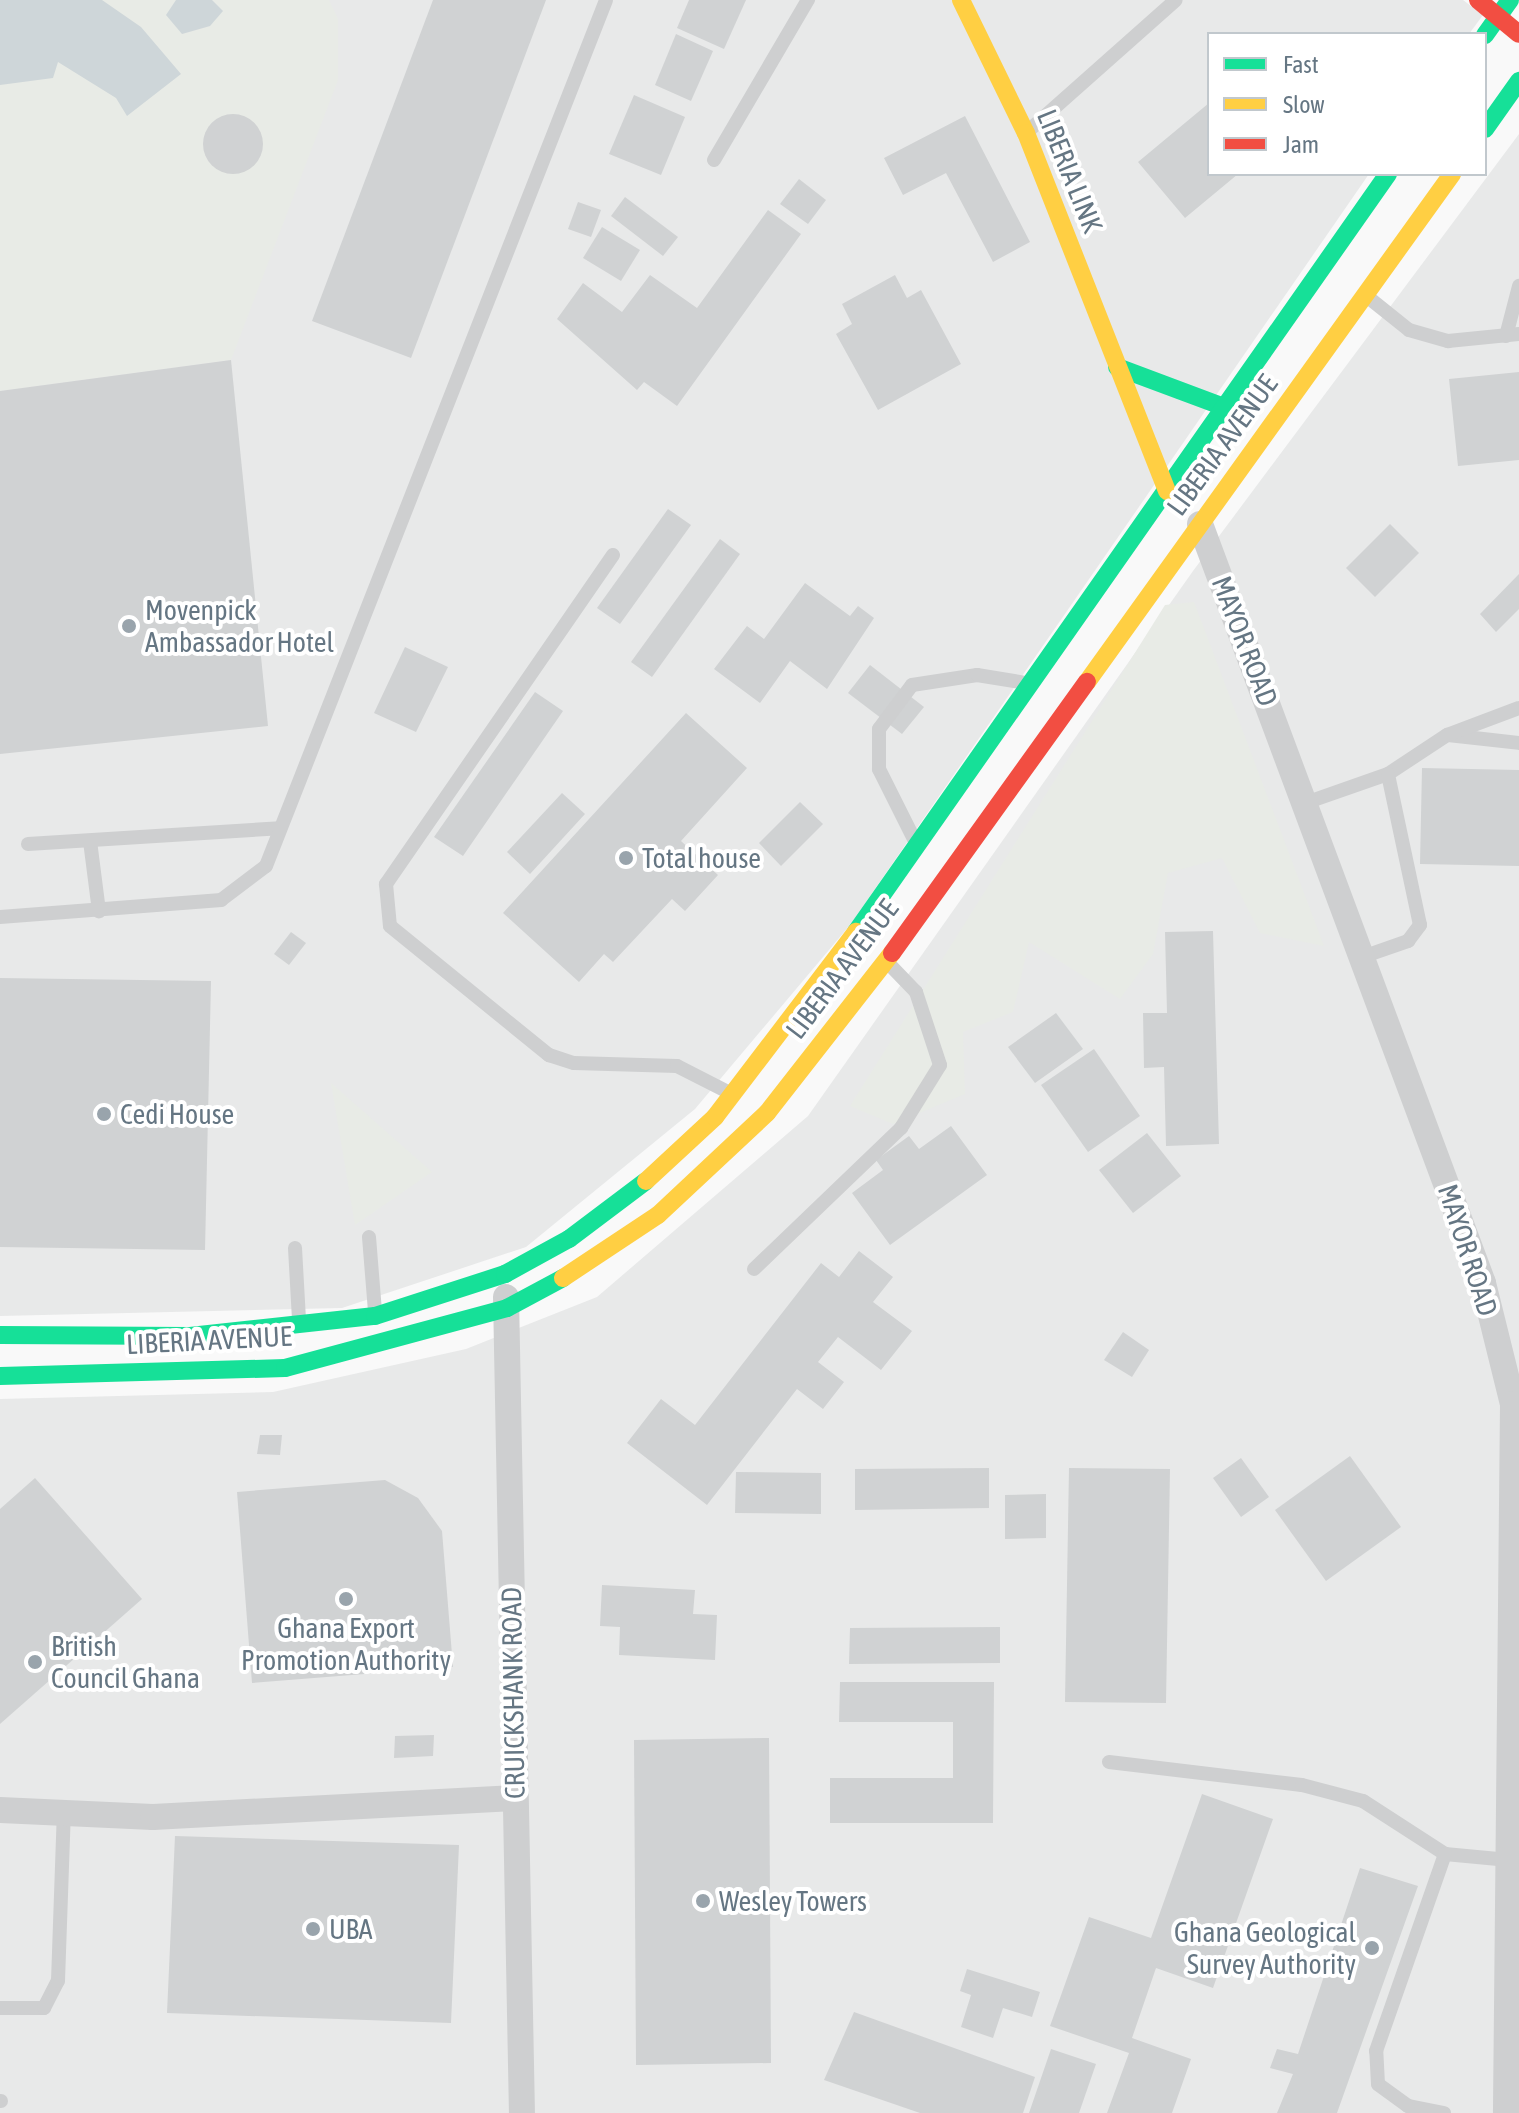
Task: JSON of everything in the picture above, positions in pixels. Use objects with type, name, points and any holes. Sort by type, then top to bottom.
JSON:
[{"type":"main road","name":"LIBERIA LINK","points":[[961,0],[1026,133],[1167,491]]},
{"type":"main road","points":[[1478,0],[1519,34]]},
{"type":"main road","points":[[1487,32],[1510,0]]},
{"type":"main road","points":[[1487,126],[1519,81]]},
{"type":"main road","name":"LIBERIA AVENUE","points":[[0,1335],[300,1329],[375,1316],[505,1274],[624,1201],[732,1094],[919,849],[1387,176]]},
{"type":"main road","name":"LIBERIA AVENUE","points":[[0,1376],[285,1368],[507,1308],[600,1258],[709,1173],[767,1113],[886,961],[1451,176]]},
{"type":"main road","points":[[1117,367],[1224,407]]},
{"type":"street","name":"MAYOR ROAD","points":[[1200,524],[1308,802],[1483,1283],[1516,1404],[1515,1684],[1506,2113]]},
{"type":"street","name":"CRUICKSHANK ROAD","points":[[505,1274],[522,2113]]},
{"type":"street","points":[[0,1810],[153,1817],[515,1798]]},
{"type":"lane","points":[[0,917],[221,900],[266,866],[606,0]]},
{"type":"lane","points":[[714,160],[808,0]]},
{"type":"lane","points":[[1026,133],[1176,0]]},
{"type":"lane","points":[[1364,295],[1409,330],[1448,341],[1513,335],[1519,286]]},
{"type":"lane","points":[[613,555],[386,884],[390,926],[549,1055],[574,1063],[677,1066],[732,1094]]},
{"type":"lane","points":[[919,849],[879,769],[879,729],[912,685],[977,675],[1035,684]]},
{"type":"lane","points":[[1308,802],[1388,774],[1447,735],[1519,708]]},
{"type":"lane","points":[[1447,735],[1519,743]]},
{"type":"lane","points":[[1365,956],[1408,941],[1420,925],[1388,774]]},
{"type":"lane","points":[[28,844],[279,828]]},
{"type":"lane","points":[[90,841],[99,911]]},
{"type":"lane","points":[[754,1269],[901,1128],[940,1065],[916,992],[886,961]]},
{"type":"lane","points":[[369,1237],[375,1316]]},
{"type":"lane","points":[[295,1248],[300,1329]]},
{"type":"lane","points":[[1109,1762],[1302,1785],[1363,1801],[1445,1854],[1509,1860]]},
{"type":"lane","points":[[0,2008],[44,2008],[58,1981],[64,1813]]},
{"type":"lane","points":[[1444,2113],[1408,2106],[1378,2084],[1376,2051],[1445,1854]]},
{"type":"shaded area","points":[[0,0],[1463,0],[1483,15],[1470,32],[1207,32],[1207,176],[1368,176],[850,925],[695,1109],[526,1247],[342,1308],[0,1316]]},
{"type":"shaded area","points":[[0,0],[329,0],[338,19],[338,80],[231,360],[0,391]]},
{"type":"shaded area","points":[[0,0],[102,0],[141,27],[181,74],[127,116],[116,98],[58,62],[53,78],[0,85]]},
{"type":"shaded area","points":[[176,0],[212,0],[223,11],[210,26],[182,34],[166,15]]},
{"type":"shaded area","points":[[1519,134],[1519,2113],[0,2113],[0,1399],[273,1392],[466,1349],[597,1297],[808,1116],[1193,571]]},
{"type":"shaded area","points":[[1194,602],[1324,946],[1260,933],[1222,858],[1168,873],[1153,954],[1120,999],[1029,942],[1013,1012],[963,1032],[965,1094],[893,1124],[850,1106],[1165,605]]},
{"type":"shaded area","points":[[331,1083],[432,1172],[355,1225]]},
{"type":"building","points":[[433,0],[546,0],[411,358],[312,321]]},
{"type":"building","points":[[689,0],[746,0],[724,49],[677,28]]},
{"type":"building","points":[[676,34],[713,51],[691,101],[655,85]]},
{"type":"building","points":[[634,95],[685,117],[661,175],[609,154]]},
{"type":"building","points":[[1207,105],[1207,176],[1236,176],[1185,218],[1138,162]]},
{"type":"building","points":[[233,114],[254,123],[263,144],[254,165],[233,174],[212,165],[203,144],[212,123]]},
{"type":"building","points":[[965,116],[1030,242],[993,262],[946,173],[903,195],[884,158]]},
{"type":"building","points":[[799,179],[826,200],[808,224],[780,204]]},
{"type":"building","points":[[625,197],[678,237],[663,256],[611,216]]},
{"type":"building","points":[[578,202],[601,210],[591,237],[568,229]]},
{"type":"building","points":[[768,210],[801,234],[677,406],[644,382],[637,390],[557,319],[583,283],[622,312],[650,275],[697,308]]},
{"type":"building","points":[[602,227],[640,250],[621,281],[583,258]]},
{"type":"building","points":[[895,275],[907,298],[921,290],[961,364],[878,410],[836,334],[852,324],[842,304]]},
{"type":"building","name":"Movenpick Ambassador Hotel","points":[[231,360],[268,726],[0,754],[0,391]]},
{"type":"building","points":[[1519,372],[1519,460],[1458,466],[1449,379]]},
{"type":"building","points":[[668,509],[691,525],[620,624],[597,608]]},
{"type":"building","points":[[1390,524],[1419,553],[1375,597],[1346,568]]},
{"type":"building","points":[[720,539],[740,554],[652,677],[631,662]]},
{"type":"building","points":[[1519,574],[1519,609],[1496,632],[1480,614]]},
{"type":"building","points":[[805,583],[850,616],[858,606],[874,618],[827,689],[790,661],[760,703],[714,669],[747,626],[764,639]]},
{"type":"building","points":[[405,647],[448,667],[416,732],[374,713]]},
{"type":"building","points":[[870,665],[924,707],[902,734],[848,693]]},
{"type":"building","points":[[535,692],[563,711],[463,856],[434,837]]},
{"type":"building","name":"Total house","points":[[686,713],[747,768],[681,841],[718,875],[685,911],[672,899],[613,962],[604,954],[579,982],[503,913]]},
{"type":"building","points":[[1422,768],[1519,770],[1519,866],[1420,864]]},
{"type":"building","points":[[562,793],[585,814],[530,874],[507,852]]},
{"type":"building","points":[[800,802],[823,824],[781,866],[759,843]]},
{"type":"building","points":[[1213,931],[1219,1144],[1166,1146],[1164,1067],[1144,1068],[1143,1013],[1167,1013],[1165,932]]},
{"type":"building","points":[[291,932],[306,943],[289,965],[274,954]]},
{"type":"building","name":"Cedi House","points":[[0,978],[211,981],[205,1250],[0,1247]]},
{"type":"building","points":[[1056,1013],[1083,1049],[1035,1083],[1008,1047]]},
{"type":"building","points":[[1094,1049],[1140,1116],[1088,1152],[1041,1085]]},
{"type":"building","points":[[951,1126],[987,1175],[890,1245],[852,1193],[883,1170],[876,1160],[909,1136],[919,1149]]},
{"type":"building","points":[[1147,1133],[1181,1176],[1133,1213],[1099,1170]]},
{"type":"building","points":[[859,1251],[893,1277],[873,1302],[912,1331],[881,1370],[838,1337],[818,1362],[844,1382],[823,1409],[797,1389],[707,1505],[627,1443],[661,1399],[695,1425],[821,1263],[839,1277]]},
{"type":"building","points":[[1123,1332],[1149,1350],[1132,1377],[1104,1360]]},
{"type":"building","points":[[260,1435],[282,1435],[280,1455],[257,1454]]},
{"type":"building","points":[[1350,1456],[1401,1527],[1326,1581],[1275,1510]]},
{"type":"building","points":[[1241,1458],[1269,1497],[1241,1517],[1213,1478]]},
{"type":"building","points":[[989,1468],[989,1508],[855,1510],[855,1469]]},
{"type":"building","points":[[1069,1468],[1170,1469],[1166,1703],[1065,1702]]},
{"type":"building","points":[[736,1472],[821,1473],[821,1514],[735,1513]]},
{"type":"building","name":"British Council Ghana","points":[[35,1478],[142,1599],[0,1724],[0,1509]]},
{"type":"building","name":"Ghana Export Promotion Authority","points":[[385,1480],[418,1498],[442,1531],[453,1667],[252,1683],[237,1492]]},
{"type":"building","points":[[1046,1494],[1046,1538],[1005,1539],[1005,1495]]},
{"type":"building","points":[[602,1585],[695,1590],[693,1614],[717,1615],[715,1660],[619,1655],[620,1627],[600,1626]]},
{"type":"building","points":[[1000,1627],[1000,1663],[849,1664],[850,1628]]},
{"type":"building","points":[[840,1682],[994,1682],[993,1823],[830,1823],[830,1778],[953,1778],[953,1722],[839,1722]]},
{"type":"building","points":[[434,1735],[433,1756],[394,1758],[395,1736]]},
{"type":"building","name":"Wesley Towers","points":[[769,1738],[771,2063],[636,2065],[634,1740]]},
{"type":"building","points":[[1202,1794],[1273,1819],[1213,1988],[1156,1968],[1132,2038],[1191,2059],[1172,2113],[1107,2113],[1129,2053],[1050,2026],[1089,1917],[1151,1938]]},
{"type":"building","name":"UBA","points":[[175,1836],[459,1845],[451,2023],[167,2013]]},
{"type":"building","points":[[1360,1868],[1418,1886],[1337,2113],[1277,2113],[1293,2074],[1270,2068],[1277,2049],[1298,2054]]},
{"type":"building","points":[[967,1969],[1040,1992],[1032,2017],[1003,2008],[993,2038],[961,2027],[971,1995],[960,1991]]},
{"type":"building","points":[[854,2012],[1035,2077],[1023,2113],[920,2113],[824,2080]]},
{"type":"building","points":[[1051,2049],[1096,2064],[1079,2113],[1029,2113]]},
{"type":"traffic: fast","points":[[1487,32],[1510,0]]},
{"type":"traffic: fast","points":[[1487,126],[1519,81]]},
{"type":"traffic: fast","points":[[856,932],[1387,176]]},
{"type":"traffic: fast","points":[[1117,367],[1224,407]]},
{"type":"traffic: fast","points":[[0,1335],[190,1336],[375,1316],[505,1274],[569,1239],[646,1181]]},
{"type":"traffic: fast","points":[[0,1376],[285,1368],[507,1308],[563,1278]]},
{"type":"traffic: slow","points":[[961,0],[1026,133],[1167,491]]},
{"type":"traffic: slow","points":[[1087,682],[1451,176]]},
{"type":"traffic: slow","points":[[646,1181],[715,1117],[856,932]]},
{"type":"traffic: slow","points":[[563,1278],[658,1215],[767,1113],[892,953]]},
{"type":"traffic: jam","points":[[1478,0],[1519,34]]},
{"type":"traffic: jam","points":[[892,953],[1087,682]]},
{"type":"place","name":"Movenpick Ambassador Hotel","points":[[129,626]]},
{"type":"place","name":"Total house","points":[[626,858]]},
{"type":"place","name":"Cedi House","points":[[104,1114]]},
{"type":"place","name":"Ghana Export Promotion Authority","points":[[346,1599]]},
{"type":"place","name":"British Council Ghana","points":[[35,1662]]},
{"type":"place","name":"Wesley Towers","points":[[703,1901]]},
{"type":"place","name":"UBA","points":[[313,1929]]},
{"type":"place","name":"Ghana Geological Survey Authority","points":[[1372,1948]]}]
